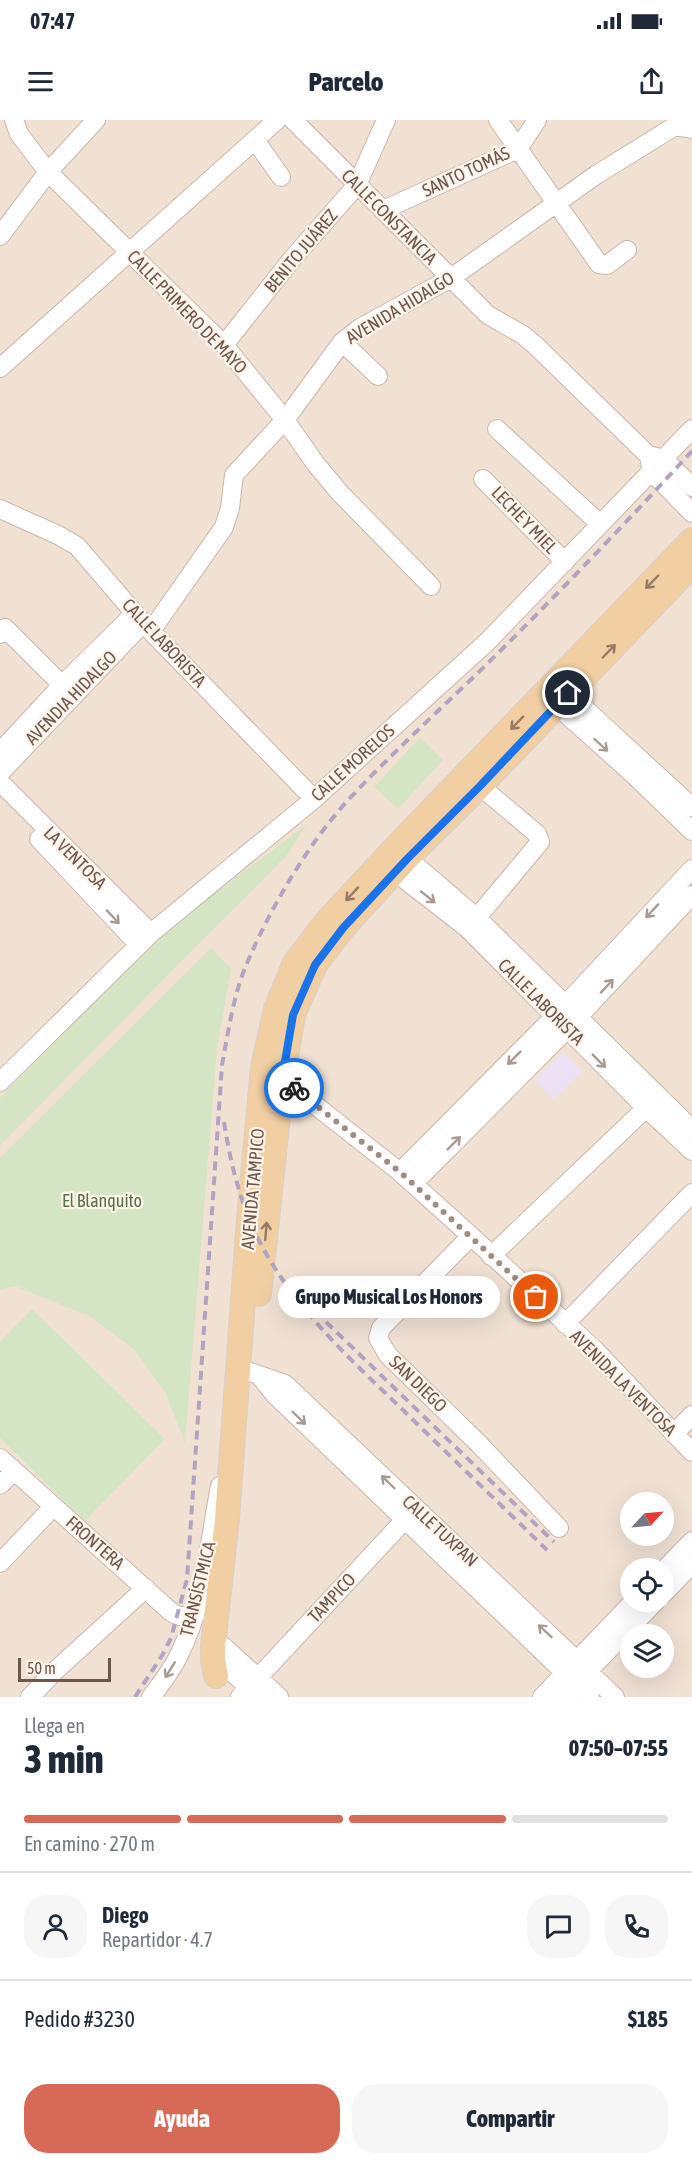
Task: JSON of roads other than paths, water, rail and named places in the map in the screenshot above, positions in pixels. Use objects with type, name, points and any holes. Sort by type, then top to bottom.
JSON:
[{"type":"main road","name":"AVENIDA TAMPICO","points":[[216,1665],[231,1477],[249,1373],[282,1079],[293,1015],[315,965],[395,860],[480,762],[692,540]]},
{"type":"main road","name":"AVENIDA TAMPICO","points":[[216,1665],[239,1517],[249,1373],[264,1067],[276,1010],[295,963],[327,921],[480,786],[692,566]]},
{"type":"street","points":[[2,231],[48,172],[96,120]]},
{"type":"street","points":[[0,368],[277,120]]},
{"type":"street","name":"CALLE CONSTANCIA","points":[[293,120],[488,315],[523,335],[535,345],[655,462],[692,513]]},
{"type":"street","name":"BENITO JUÁREZ","points":[[224,345],[292,259],[357,185],[386,120]]},
{"type":"street","points":[[498,120],[599,264],[607,266],[627,250]]},
{"type":"street","name":"SANTO TOMÁS","points":[[383,210],[518,149],[537,120]]},
{"type":"street","name":"AVENIDA HIDALGO","points":[[143,622],[224,527],[230,508],[234,475],[285,420],[342,342],[360,328],[451,278],[556,202],[680,125]]},
{"type":"street","points":[[0,134],[16,127]]},
{"type":"street","name":"CALLE PRIMERO DE MAYO","points":[[16,127],[48,172],[224,345],[285,420],[315,463],[339,492],[431,586]]},
{"type":"street","points":[[255,140],[281,177]]},
{"type":"street","points":[[342,342],[378,376]]},
{"type":"street","points":[[497,429],[600,524]]},
{"type":"street","name":"CALLE MORELOS","points":[[0,1082],[145,939],[314,798],[487,642],[565,562],[655,462],[692,429]]},
{"type":"street","name":"CALLE CONSTANCIA","points":[[655,462],[692,487]]},
{"type":"street","name":"LECHE Y MIEL","points":[[483,479],[565,562]]},
{"type":"street","name":"CALLE LABORISTA","points":[[0,509],[77,546],[143,622],[314,798]]},
{"type":"street","name":"AVENDIA HIDALGO","points":[[0,752],[62,685],[143,622]]},
{"type":"street","name":"AVENDIA HIDALGO","points":[[0,773],[143,622]]},
{"type":"street","points":[[3,631],[62,685]]},
{"type":"street","points":[[562,700],[638,768],[692,807]]},
{"type":"street","points":[[638,768],[692,831]]},
{"type":"street","name":"LA VENTOSA","points":[[0,782],[145,939]]},
{"type":"street","points":[[472,923],[540,842],[537,834],[480,786]]},
{"type":"street","name":"LA VENTOSA","points":[[0,798],[145,939]]},
{"type":"street","name":"CALLE LABORISTA","points":[[395,860],[472,923],[566,1017],[692,1129]]},
{"type":"street","points":[[566,1017],[692,868]]},
{"type":"street","points":[[406,1178],[566,1017],[692,895]]},
{"type":"street","name":"CALLE LABORISTA","points":[[566,1017],[646,1108],[692,1151]]},
{"type":"street","name":"AVENIDA LA VENTOSA","points":[[282,1079],[406,1178],[471,1236],[595,1350],[692,1452]]},
{"type":"street","points":[[491,1256],[646,1108]]},
{"type":"street","points":[[566,1324],[692,1193]]},
{"type":"street","name":"SAN DIEGO","points":[[471,1236],[381,1328],[378,1338],[388,1355],[478,1443],[559,1528]]},
{"type":"street","name":"CALLE TUXPAN","points":[[249,1373],[285,1384],[410,1514],[505,1605],[574,1677],[590,1697]]},
{"type":"street","points":[[674,1434],[692,1415]]},
{"type":"street","points":[[0,1485],[5,1464]]},
{"type":"street","name":"FRONTERA","points":[[5,1464],[178,1616],[195,1616]]},
{"type":"street","name":"TRANSÍSTMICA","points":[[151,1697],[178,1657],[195,1616],[207,1567],[221,1485],[231,1477]]},
{"type":"street","points":[[0,1563],[53,1507]]},
{"type":"street","name":"TAMPICO","points":[[251,1690],[410,1514]]},
{"type":"street","points":[[674,1560],[692,1541]]},
{"type":"street","points":[[674,1583],[692,1564]]},
{"type":"street","points":[[30,1697],[55,1671],[146,1588]]},
{"type":"street","points":[[574,1677],[625,1612]]},
{"type":"street","points":[[543,1697],[574,1677],[644,1612]]},
{"type":"street","points":[[216,1665],[251,1690],[279,1697]]},
{"type":"street","name":"CALLE TUXPAN","points":[[574,1677],[615,1697]]},
{"type":"railway","points":[[135,1697],[171,1638],[187,1579],[222,1065],[231,1016],[245,968],[277,901],[304,857],[333,817],[383,764],[540,611],[692,451]]},
{"type":"railway","points":[[224,1122],[234,1171],[249,1219],[263,1248],[297,1300],[339,1347],[547,1550]]},
{"type":"railway","points":[[326,1322],[554,1542]]},
{"type":"place","name":"Grupo Musical Los Honors","points":[[536,1297]]},
{"type":"park label","name":"El Blanquito","points":[[102,1201]]}]
